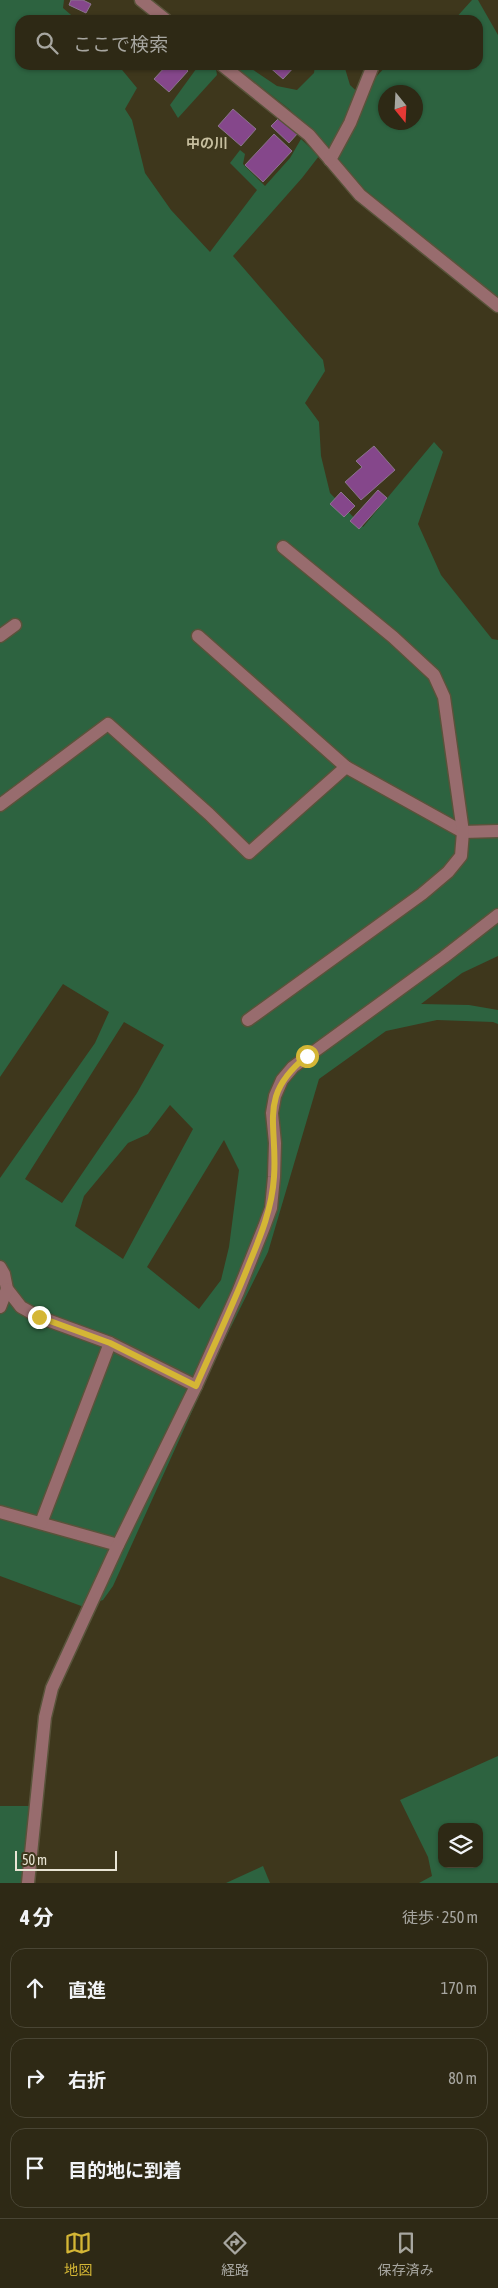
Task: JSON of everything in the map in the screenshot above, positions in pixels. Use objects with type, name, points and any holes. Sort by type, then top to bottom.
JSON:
[{"type":"street","points":[[141,0],[160,15]]},
{"type":"street","points":[[228,70],[309,135],[360,195],[498,306]]},
{"type":"street","points":[[330,160],[350,123],[371,70]]},
{"type":"street","points":[[248,1020],[422,894],[448,872],[461,856],[464,832],[444,697],[434,675],[393,637],[283,547]]},
{"type":"street","points":[[0,636],[15,625]]},
{"type":"street","points":[[198,636],[346,767],[464,832],[498,831]]},
{"type":"street","points":[[0,805],[108,724],[209,814],[249,853],[346,767]]},
{"type":"street","points":[[28,1883],[45,1717],[52,1688],[118,1545],[196,1386],[238,1292],[270,1208],[276,1143],[272,1113],[275,1096],[282,1080],[293,1067],[307,1056],[444,957],[498,914]]},
{"type":"street","points":[[0,1267],[4,1274],[7,1289],[21,1307],[39,1317],[110,1343],[196,1386]]},
{"type":"street","points":[[0,1307],[7,1289]]},
{"type":"street","points":[[41,1523],[110,1343]]},
{"type":"street","points":[[0,1512],[118,1545]]},
{"type":"green space","points":[[0,0],[64,0],[63,8],[71,15],[15,15],[15,70],[122,70],[137,88],[125,109],[132,120],[145,173],[171,210],[210,252],[257,190],[230,163],[240,150],[245,154],[243,164],[265,186],[290,158],[301,139],[319,156],[233,256],[323,360],[325,371],[305,403],[319,422],[321,456],[330,493],[363,527],[434,442],[443,452],[418,524],[441,575],[492,639],[498,640],[498,956],[462,973],[421,1004],[469,1005],[498,1010],[498,1024],[493,1022],[437,1020],[386,1031],[319,1079],[268,1252],[223,1343],[113,1586],[103,1600],[84,1607],[0,1576],[0,1178],[95,1043],[109,1012],[63,984],[0,1077]],"holes":[[[124,1022],[164,1045],[137,1093],[62,1203],[25,1179]],[[170,1105],[193,1129],[123,1259],[75,1226],[84,1196],[128,1143],[148,1134]],[[224,1140],[239,1170],[229,1247],[221,1280],[199,1309],[147,1267]]]},
{"type":"green space","points":[[472,0],[478,0],[498,35],[498,299],[364,189],[289,109],[239,70],[253,70],[277,86],[297,90],[314,73],[314,70],[346,70],[350,85],[366,100],[376,77],[382,70],[483,70],[483,15],[458,15]]},
{"type":"green space","points":[[195,70],[216,70],[217,75],[178,118],[170,105]]},
{"type":"green space","points":[[498,1756],[498,1883],[419,1883],[432,1876],[428,1857],[400,1800]]},
{"type":"green space","points":[[0,1806],[31,1806],[25,1883],[0,1883]]},
{"type":"green space","points":[[263,1866],[270,1883],[226,1883]]},
{"type":"building","points":[[71,0],[83,0],[91,4],[86,13],[69,5]]},
{"type":"building","points":[[162,70],[188,71],[169,92],[154,79]]},
{"type":"building","points":[[273,70],[291,70],[283,79]]},
{"type":"building","points":[[233,109],[256,129],[241,146],[218,126]]},
{"type":"building","points":[[280,117],[298,133],[289,143],[271,126]]},
{"type":"building","points":[[274,134],[292,151],[263,182],[245,165]]},
{"type":"building","points":[[374,446],[395,470],[361,500],[345,482],[362,467],[356,461]]},
{"type":"building","points":[[378,490],[387,498],[359,529],[350,521]]},
{"type":"building","points":[[341,492],[355,506],[344,517],[330,504]]},
{"type":"district","name":"中の川","points":[[207,143]]},
{"type":"route","points":[[39,1317],[110,1343],[196,1386],[238,1292],[270,1208],[276,1143],[272,1113],[275,1096],[282,1080],[293,1067],[307,1056]]}]
